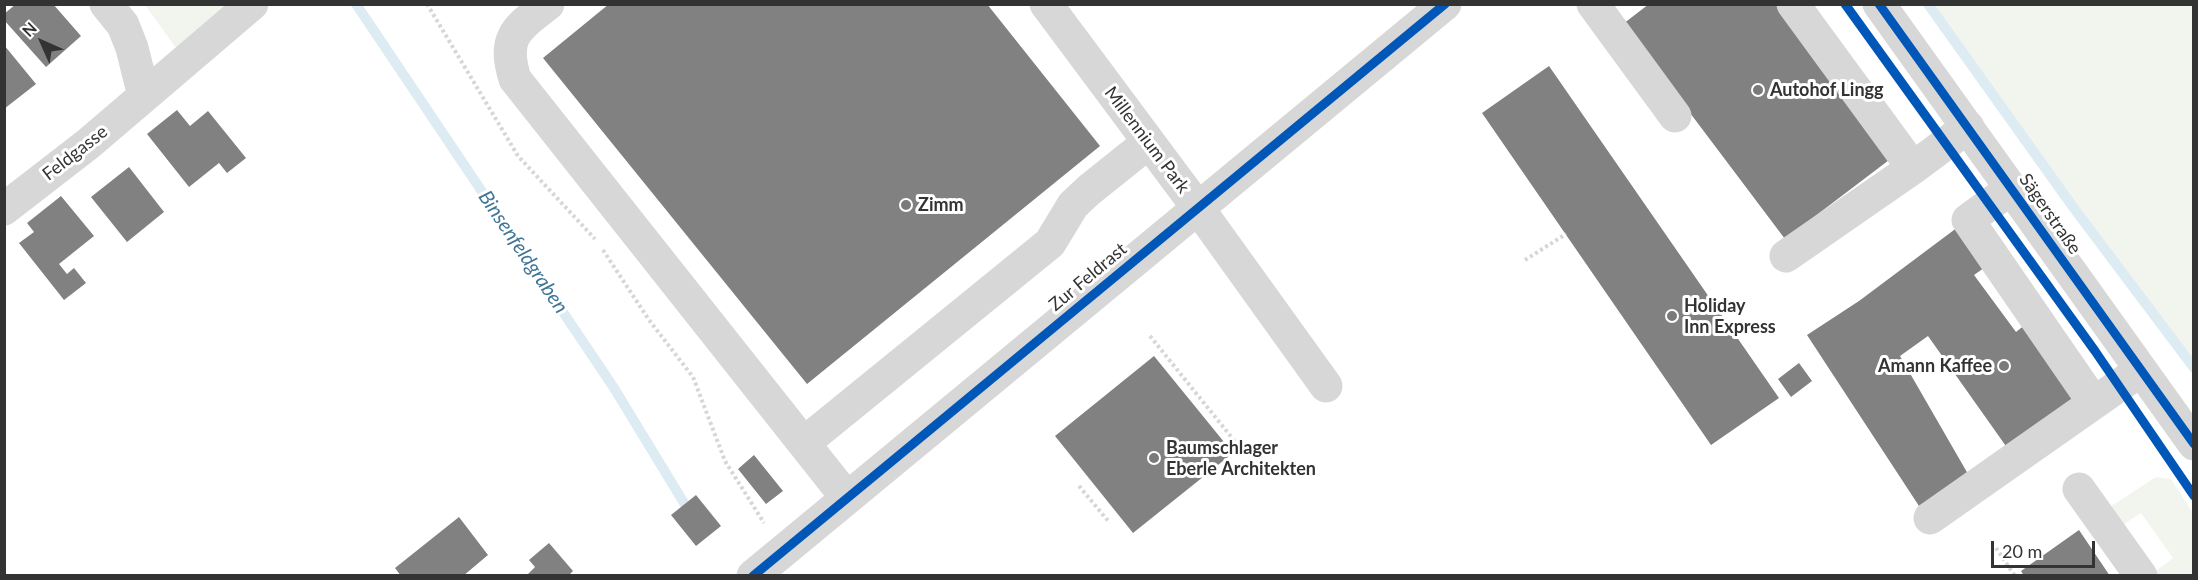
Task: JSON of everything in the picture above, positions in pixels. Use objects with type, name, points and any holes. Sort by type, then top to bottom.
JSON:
[{"type":"street","points":[[106,4],[123,25],[144,96]]},
{"type":"street","name":"Feldgasse","points":[[4,209],[144,96],[252,4]]},
{"type":"street","points":[[548,4],[522,25],[511,41],[508,58],[515,79],[847,498]]},
{"type":"street","name":"Zur Feldrast","points":[[765,572],[847,498],[1445,4]]},
{"type":"street","points":[[1593,4],[1675,116]]},
{"type":"street","points":[[1793,4],[1914,168]]},
{"type":"street","name":"Sägerstraße","points":[[1879,4],[2193,444]]},
{"type":"street","name":"Millennium Park","points":[[1052,7],[1326,387]]},
{"type":"street","points":[[1786,256],[1914,168],[1968,127]]},
{"type":"street","points":[[804,443],[1050,243],[1073,205],[1149,142]]},
{"type":"street","points":[[2012,188],[1968,220],[2094,403]]},
{"type":"street","points":[[1930,518],[2140,370]]},
{"type":"street","points":[[2079,489],[2141,576]]},
{"type":"path","points":[[427,4],[518,156],[601,245],[648,320],[693,377],[725,461],[767,528]]},
{"type":"path","points":[[1526,260],[1566,234]]},
{"type":"path","points":[[1150,336],[1245,454]]},
{"type":"path","points":[[1079,486],[1109,522]]},
{"type":"path","points":[[1996,548],[2015,576]]},
{"type":"shaded area","points":[[145,5],[237,5],[179,52]]},
{"type":"shaded area","points":[[1928,5],[2193,5],[2193,368],[2073,207]]},
{"type":"shaded area","points":[[2156,477],[2171,479],[2193,513],[2193,575],[2153,575],[2173,558],[2141,513],[2118,528],[2110,507]]},
{"type":"building","points":[[16,4],[53,4],[81,36],[46,67],[4,20],[4,14]]},
{"type":"building","points":[[609,4],[987,4],[1100,146],[807,384],[543,58]]},
{"type":"building","name":"Autohof Lingg","points":[[1649,4],[1778,4],[1893,157],[1785,239],[1623,24]]},
{"type":"building","points":[[4,45],[36,84],[4,109]]},
{"type":"building","name":"Holiday Inn Express","points":[[1549,66],[1779,398],[1711,445],[1482,113]]},
{"type":"building","points":[[177,110],[190,126],[208,111],[246,158],[227,173],[219,163],[189,187],[147,134]]},
{"type":"building","points":[[129,167],[164,212],[127,242],[91,197]]},
{"type":"building","points":[[61,196],[94,236],[59,264],[67,274],[74,268],[86,283],[64,300],[19,243],[34,232],[27,223]]},
{"type":"building","name":"Amann Kaffee","points":[[1962,224],[1991,263],[1974,275],[2016,332],[2026,324],[2080,397],[2008,449],[1928,336],[1900,356],[1968,474],[1919,506],[1807,335],[1859,301]]},
{"type":"building","points":[[1154,356],[1233,453],[1133,533],[1055,436]]},
{"type":"building","points":[[1799,363],[1812,381],[1791,397],[1778,379]]},
{"type":"building","points":[[754,455],[783,491],[766,504],[738,469]]},
{"type":"building","points":[[696,495],[721,526],[696,546],[671,515]]},
{"type":"building","points":[[459,517],[488,555],[463,576],[401,576],[395,568]]},
{"type":"building","points":[[2079,530],[2110,576],[2024,576],[2021,571]]},
{"type":"building","points":[[549,543],[573,571],[568,576],[526,576],[535,567],[529,560]]},
{"type":"waterway","name":"Binsenfeldgraben","points":[[356,4],[614,388],[684,503]]},
{"type":"waterway","points":[[1928,4],[2073,207],[2194,368]]},
{"type":"cycle path","points":[[753,576],[1445,4]]},
{"type":"cycle path","points":[[1845,4],[2095,351],[2194,496]]},
{"type":"cycle path","points":[[1879,4],[2194,444]]},
{"type":"place","name":"Autohof Lingg","points":[[1758,90]]},
{"type":"place","name":"Zimm","points":[[906,205]]},
{"type":"place","name":"Holiday Inn Express","points":[[1672,316]]},
{"type":"place","name":"Amann Kaffee","points":[[2004,366]]},
{"type":"place","name":"Baumschlager Eberle Architekten","points":[[1154,458]]}]
